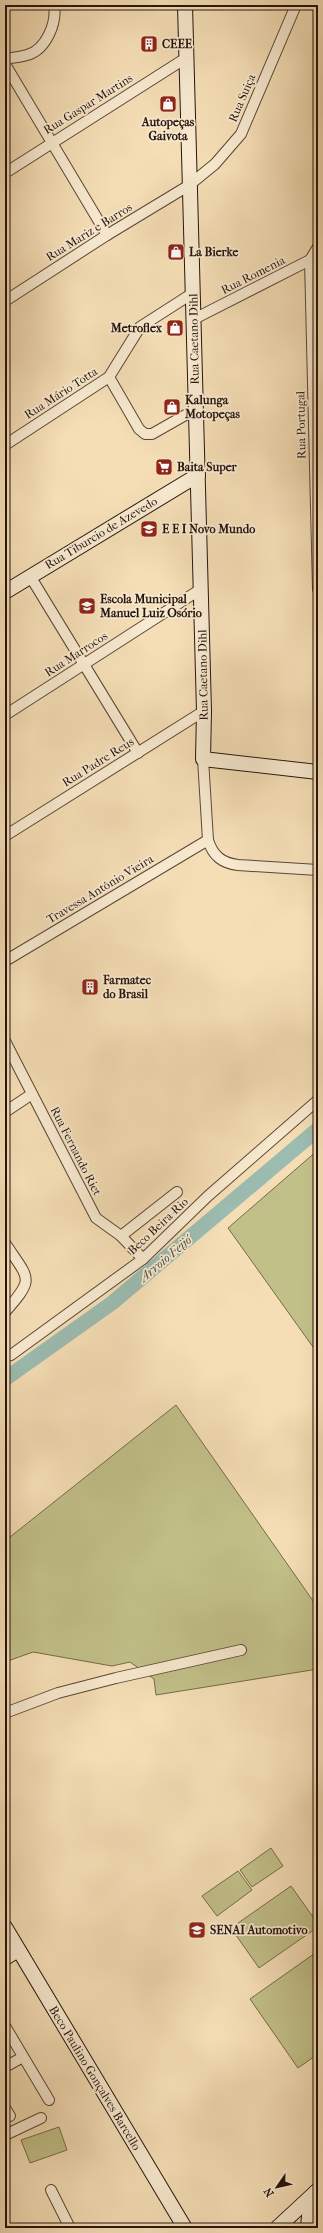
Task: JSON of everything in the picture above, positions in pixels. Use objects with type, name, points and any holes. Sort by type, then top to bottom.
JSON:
[{"type":"main road","name":"Rua Caetano Dihl","points":[[185,5],[188,186],[194,319],[204,711],[203,759]]},
{"type":"main road","name":"Rua Tiburcio de Azevedo","points":[[5,592],[198,475]]},
{"type":"main road","points":[[203,759],[318,772]]},
{"type":"main road","name":"Beco Paulino Gonçalves Barcello","points":[[5,1927],[185,2228]]},
{"type":"main road","points":[[5,1958],[18,1950]]},
{"type":"main road","points":[[317,2191],[309,2216],[308,2228],[289,2222],[317,2191]]},
{"type":"street","points":[[5,59],[28,55],[42,45],[53,22],[55,12],[54,5]]},
{"type":"street","name":"Rua Suiça","points":[[188,186],[215,164],[241,134],[296,5]]},
{"type":"street","name":"Rua Gaspar Martins","points":[[5,173],[186,58]]},
{"type":"street","points":[[5,64],[107,235]]},
{"type":"street","name":"Rua Mariz e Barros","points":[[5,301],[107,235],[188,186]]},
{"type":"street","points":[[310,260],[318,247]]},
{"type":"street","name":"Rua Romenia","points":[[194,319],[310,260]]},
{"type":"street","name":"Rua Portugal","points":[[310,260],[318,589]]},
{"type":"street","name":"Rua Mário Totta","points":[[5,445],[109,378],[140,326],[193,293]]},
{"type":"street","points":[[109,378],[139,429],[145,434],[152,434],[196,409]]},
{"type":"street","points":[[30,576],[138,753]]},
{"type":"street","name":"Rua Marrocos","points":[[5,715],[201,589]]},
{"type":"street","name":"Rua Padre Reus","points":[[5,836],[204,711]]},
{"type":"street","name":"Rua Caetano Dihl","points":[[203,759],[208,840]]},
{"type":"street","points":[[208,840],[210,849],[217,857],[226,863],[238,866],[318,870]]},
{"type":"street","name":"Travessa Antônio Vieira","points":[[5,961],[208,840]]},
{"type":"street","name":"Rua Fernando Riet","points":[[5,1041],[96,1218],[121,1236],[143,1259]]},
{"type":"street","points":[[5,1112],[32,1094]]},
{"type":"street","name":"Beco Beira-Rio","points":[[5,1356],[11,1355],[143,1259],[208,1196],[318,1100]]},
{"type":"street","points":[[121,1236],[178,1192]]},
{"type":"street","points":[[5,1243],[25,1274],[26,1282],[22,1292],[5,1312]]},
{"type":"street","points":[[5,1713],[58,1693],[240,1650]]},
{"type":"street","points":[[5,2026],[49,2100]]},
{"type":"street","points":[[5,2067],[23,2056]]},
{"type":"street","points":[[5,2135],[41,2118]]},
{"type":"street","points":[[51,2190],[70,2228]]},
{"type":"shaded area","points":[[318,1150],[318,1354],[228,1228]]},
{"type":"shaded area","points":[[176,1405],[318,1608],[318,1669],[156,1695],[154,1679],[130,1662],[112,1666],[33,1652],[5,1662],[5,1541]]},
{"type":"shaded area","points":[[271,1848],[283,1866],[252,1887],[240,1870]]},
{"type":"shaded area","points":[[238,1871],[252,1890],[217,1916],[202,1896]]},
{"type":"shaded area","points":[[291,1886],[318,1924],[318,1927],[259,1968],[231,1928]]},
{"type":"shaded area","points":[[318,1951],[318,2054],[298,2068],[250,1999]]},
{"type":"shaded area","points":[[59,2127],[67,2150],[30,2163],[21,2140]]},
{"type":"waterway","name":"Arroio Feijó","points":[[5,1379],[112,1303],[318,1129]]},
{"type":"place","name":"CEEE","points":[[149,44]]},
{"type":"place","name":"Autopeças Gaivota","points":[[168,104]]},
{"type":"place","name":"La Bierke","points":[[176,252]]},
{"type":"place","name":"Metroflex","points":[[175,328]]},
{"type":"place","name":"Kalunga Motopeças","points":[[172,407]]},
{"type":"place","name":"Baita Super","points":[[164,467]]},
{"type":"place","name":"E E I Novo Mundo","points":[[149,529]]},
{"type":"place","name":"Escola Municipal Manuel Luiz Osório","points":[[87,606]]},
{"type":"place","name":"Farmatec do Brasil","points":[[90,987]]},
{"type":"place","name":"SENAI Automotivo","points":[[197,1930]]}]
